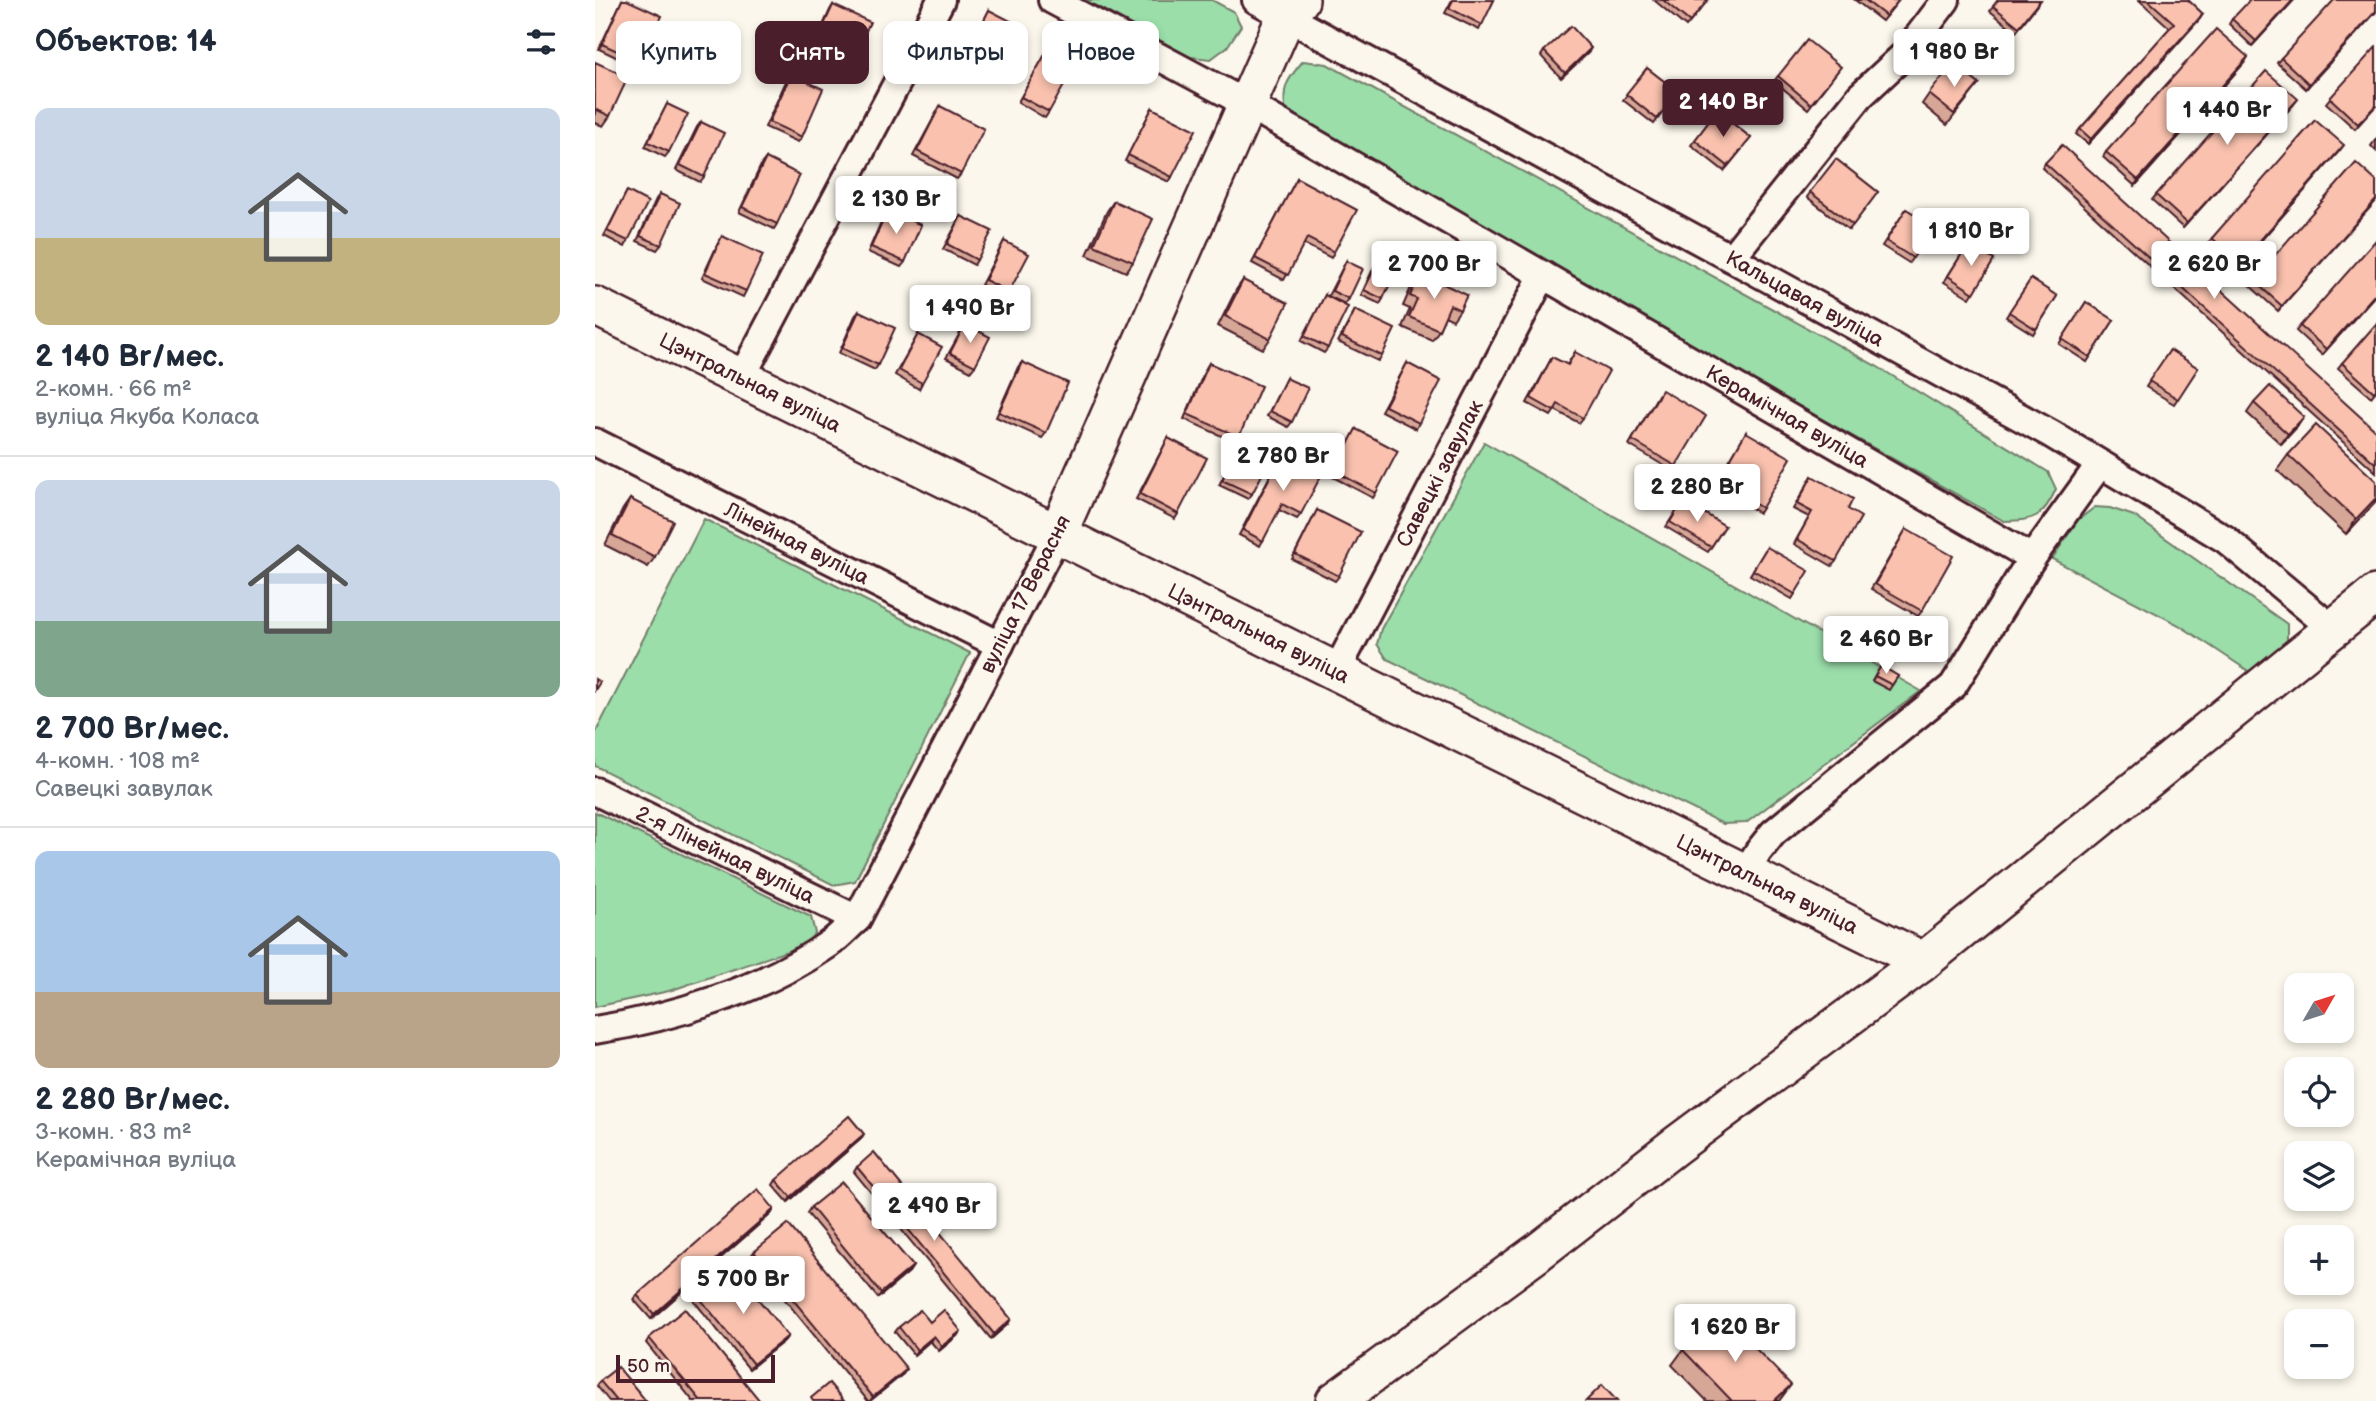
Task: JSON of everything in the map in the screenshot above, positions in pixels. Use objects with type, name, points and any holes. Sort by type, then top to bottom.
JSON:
[{"type":"street","points":[[741,378],[941,0]]},
{"type":"street","name":"Керамічная вуліца","points":[[1052,0],[1249,105],[2032,558]]},
{"type":"street","points":[[1731,258],[1860,96],[1904,55],[1947,0]]},
{"type":"street","name":"вуліца 17 Верасня","points":[[595,1030],[639,1024],[757,985],[830,944],[857,919],[1057,535],[1249,105],[1281,5]]},
{"type":"street","name":"Кальцавая вуліца","points":[[1281,5],[2051,434],[2224,540],[2334,630]]},
{"type":"street","name":"Савецкі завулак","points":[[1336,672],[1543,275]]},
{"type":"street","name":"Цэнтральная вуліца","points":[[595,306],[1746,872],[1902,950],[1920,964]]},
{"type":"street","name":"Лінейная вуліца","points":[[595,442],[1000,645]]},
{"type":"street","points":[[1746,872],[1773,833],[1954,686],[2032,558],[2100,464]]},
{"type":"street","points":[[1335,1401],[1516,1269],[1686,1138],[1920,964],[2376,594]]},
{"type":"street","name":"2-я Лінейная вуліца","points":[[595,791],[857,919]]},
{"type":"green space","points":[[1085,0],[1212,0],[1234,12],[1241,26],[1227,47],[1211,59],[1190,57],[1159,40],[1159,21],[1124,21]]},
{"type":"green space","points":[[1303,61],[1327,64],[1878,367],[2048,472],[2056,489],[2047,506],[2037,516],[2004,521],[1570,278],[1286,113],[1285,91]]},
{"type":"green space","points":[[1484,442],[1921,691],[1746,823],[1723,824],[1387,659],[1377,644],[1381,629]]},
{"type":"green space","points":[[2095,507],[2110,508],[2134,516],[2287,624],[2287,641],[2276,656],[2253,674],[2179,625],[2052,559],[2078,520]]},
{"type":"green space","points":[[704,519],[970,653],[855,881],[834,885],[595,766],[595,734]]},
{"type":"green space","points":[[595,812],[811,917],[815,933],[805,945],[669,991],[595,1007]]},
{"type":"building","points":[[622,0],[662,16],[660,21],[616,21],[616,50],[602,44]]},
{"type":"building","points":[[1453,0],[1494,0],[1482,25],[1449,8]]},
{"type":"building","points":[[1663,0],[1708,0],[1690,22]]},
{"type":"building","points":[[1865,0],[1899,0],[1886,16]]},
{"type":"building","points":[[1998,0],[2040,0],[2019,27],[1993,6]]},
{"type":"building","points":[[2148,0],[2188,0],[2203,14],[2091,139],[2080,129],[2174,23]]},
{"type":"building","points":[[2250,0],[2293,0],[2256,41],[2232,19]]},
{"type":"building","points":[[2334,0],[2376,0],[2376,11],[2309,84],[2281,58]]},
{"type":"building","points":[[833,5],[868,21],[826,21]]},
{"type":"building","points":[[989,10],[1010,21],[984,21]]},
{"type":"building","points":[[1571,26],[1591,48],[1565,73],[1544,51]]},
{"type":"building","points":[[2216,29],[2248,57],[2138,180],[2106,152]]},
{"type":"building","points":[[1807,40],[1841,67],[1811,104],[1778,76]]},
{"type":"building","points":[[2376,47],[2376,105],[2358,124],[2330,98]]},
{"type":"building","points":[[1042,60],[1042,84],[1065,84],[1049,112],[1021,97]]},
{"type":"building","points":[[595,62],[616,72],[616,84],[625,84],[610,116],[595,109]]},
{"type":"building","points":[[1953,63],[1979,84],[1954,114],[1929,94]]},
{"type":"building","points":[[1647,68],[1678,92],[1657,119],[1626,94]]},
{"type":"building","points":[[2266,71],[2298,99],[2187,223],[2156,195]]},
{"type":"building","points":[[786,84],[812,84],[823,89],[802,137],[769,122]]},
{"type":"building","points":[[667,104],[688,114],[669,152],[648,142]]},
{"type":"building","points":[[940,106],[984,129],[961,174],[917,151]]},
{"type":"building","points":[[1152,108],[1196,130],[1172,177],[1128,155]]},
{"type":"building","points":[[1717,111],[1751,138],[1728,166],[1695,140]]},
{"type":"building","points":[[2315,120],[2344,145],[2240,263],[2212,238]]},
{"type":"building","points":[[701,122],[724,133],[704,177],[680,165]]},
{"type":"building","points":[[2062,145],[2376,431],[2376,464],[2045,163]]},
{"type":"building","points":[[766,158],[800,175],[777,224],[742,207]]},
{"type":"building","points":[[1836,159],[1878,192],[1853,225],[1810,192]]},
{"type":"building","points":[[2356,163],[2376,181],[2376,200],[2282,306],[2253,280]]},
{"type":"building","points":[[1297,178],[1357,210],[1334,252],[1307,238],[1288,275],[1255,258]]},
{"type":"building","points":[[627,191],[648,202],[628,241],[607,231]]},
{"type":"building","points":[[660,194],[680,203],[661,245],[640,236]]},
{"type":"building","points":[[1114,201],[1153,219],[1133,262],[1094,245]]},
{"type":"building","points":[[1906,209],[1934,226],[1913,258],[1886,241]]},
{"type":"building","points":[[888,210],[921,225],[905,262],[871,247]]},
{"type":"building","points":[[961,216],[992,231],[977,260],[947,244]]},
{"type":"building","points":[[722,236],[763,255],[746,291],[705,273]]},
{"type":"building","points":[[2376,240],[2376,293],[2326,349],[2300,326]]},
{"type":"building","points":[[1004,241],[1029,254],[1009,292],[985,280]]},
{"type":"building","points":[[1968,244],[1994,260],[1974,293],[1948,276]]},
{"type":"building","points":[[1382,253],[1400,262],[1383,299],[1364,290]]},
{"type":"building","points":[[1346,261],[1363,269],[1349,299],[1332,291]]},
{"type":"building","points":[[1420,273],[1467,295],[1460,310],[1450,305],[1439,330],[1409,317],[1417,299],[1410,296]]},
{"type":"building","points":[[2031,279],[2057,296],[2036,329],[2009,312]]},
{"type":"building","points":[[1243,280],[1288,303],[1270,339],[1225,316]]},
{"type":"building","points":[[1325,295],[1348,307],[1328,348],[1304,336]]},
{"type":"building","points":[[2086,302],[2114,320],[2090,357],[2062,339]]},
{"type":"building","points":[[1355,310],[1395,329],[1382,356],[1342,337]]},
{"type":"building","points":[[859,311],[895,328],[878,365],[842,348]]},
{"type":"building","points":[[965,324],[990,337],[975,366],[950,353]]},
{"type":"building","points":[[2376,324],[2376,390],[2374,392],[2342,363]]},
{"type":"building","points":[[918,334],[942,347],[922,383],[899,370]]},
{"type":"building","points":[[2170,350],[2198,368],[2178,399],[2149,381]]},
{"type":"building","points":[[1575,352],[1609,371],[1583,418],[1558,404],[1554,411],[1531,398],[1552,357],[1568,365]]},
{"type":"building","points":[[1022,362],[1068,383],[1046,433],[999,412]]},
{"type":"building","points":[[1209,363],[1261,386],[1239,437],[1187,414]]},
{"type":"building","points":[[1407,363],[1441,381],[1419,423],[1385,406]]},
{"type":"building","points":[[1286,378],[1308,388],[1292,422],[1270,411]]},
{"type":"building","points":[[2270,386],[2304,417],[2288,434],[2254,403]]},
{"type":"building","points":[[1662,390],[1706,416],[1676,466],[1632,440]]},
{"type":"building","points":[[2316,425],[2376,481],[2376,498],[2356,519],[2288,455]]},
{"type":"building","points":[[1356,429],[1398,451],[1376,493],[1334,471]]},
{"type":"building","points":[[1746,432],[1791,458],[1762,508],[1717,482]]},
{"type":"building","points":[[1168,438],[1207,458],[1178,514],[1140,494]]},
{"type":"building","points":[[1283,451],[1323,472],[1301,514],[1282,504],[1263,541],[1243,530]]},
{"type":"building","points":[[1234,456],[1264,471],[1252,494],[1222,480]]},
{"type":"building","points":[[1812,476],[1853,499],[1848,509],[1861,517],[1836,561],[1797,539],[1812,512],[1797,504]]},
{"type":"building","points":[[630,499],[673,521],[655,557],[612,535]]},
{"type":"building","points":[[1683,500],[1725,526],[1711,547],[1670,522]]},
{"type":"building","points":[[1317,510],[1361,532],[1339,576],[1295,554]]},
{"type":"building","points":[[1906,529],[1953,556],[1922,611],[1875,584]]},
{"type":"building","points":[[1767,547],[1809,571],[1795,594],[1753,570]]},
{"type":"building","points":[[1881,666],[1898,676],[1892,685],[1875,676]]},
{"type":"building","points":[[849,1116],[864,1134],[791,1197],[776,1180]]},
{"type":"building","points":[[874,1152],[1011,1319],[994,1334],[857,1167]]},
{"type":"building","points":[[842,1182],[913,1266],[881,1293],[811,1207]]},
{"type":"building","points":[[758,1189],[774,1209],[654,1314],[637,1295]]},
{"type":"building","points":[[788,1224],[907,1369],[873,1397],[754,1252]]},
{"type":"building","points":[[733,1268],[788,1336],[753,1364],[698,1296]]},
{"type":"building","points":[[685,1309],[760,1401],[701,1401],[649,1338]]},
{"type":"building","points":[[920,1310],[930,1322],[944,1310],[961,1331],[942,1346],[934,1336],[917,1350],[899,1327]]},
{"type":"building","points":[[1721,1313],[1791,1385],[1774,1401],[1732,1401],[1683,1350]]},
{"type":"building","points":[[618,1367],[646,1401],[617,1401],[600,1381]]},
{"type":"building","points":[[829,1383],[844,1401],[813,1401],[811,1398]]},
{"type":"building","points":[[1602,1385],[1617,1401],[1586,1401]]}]
